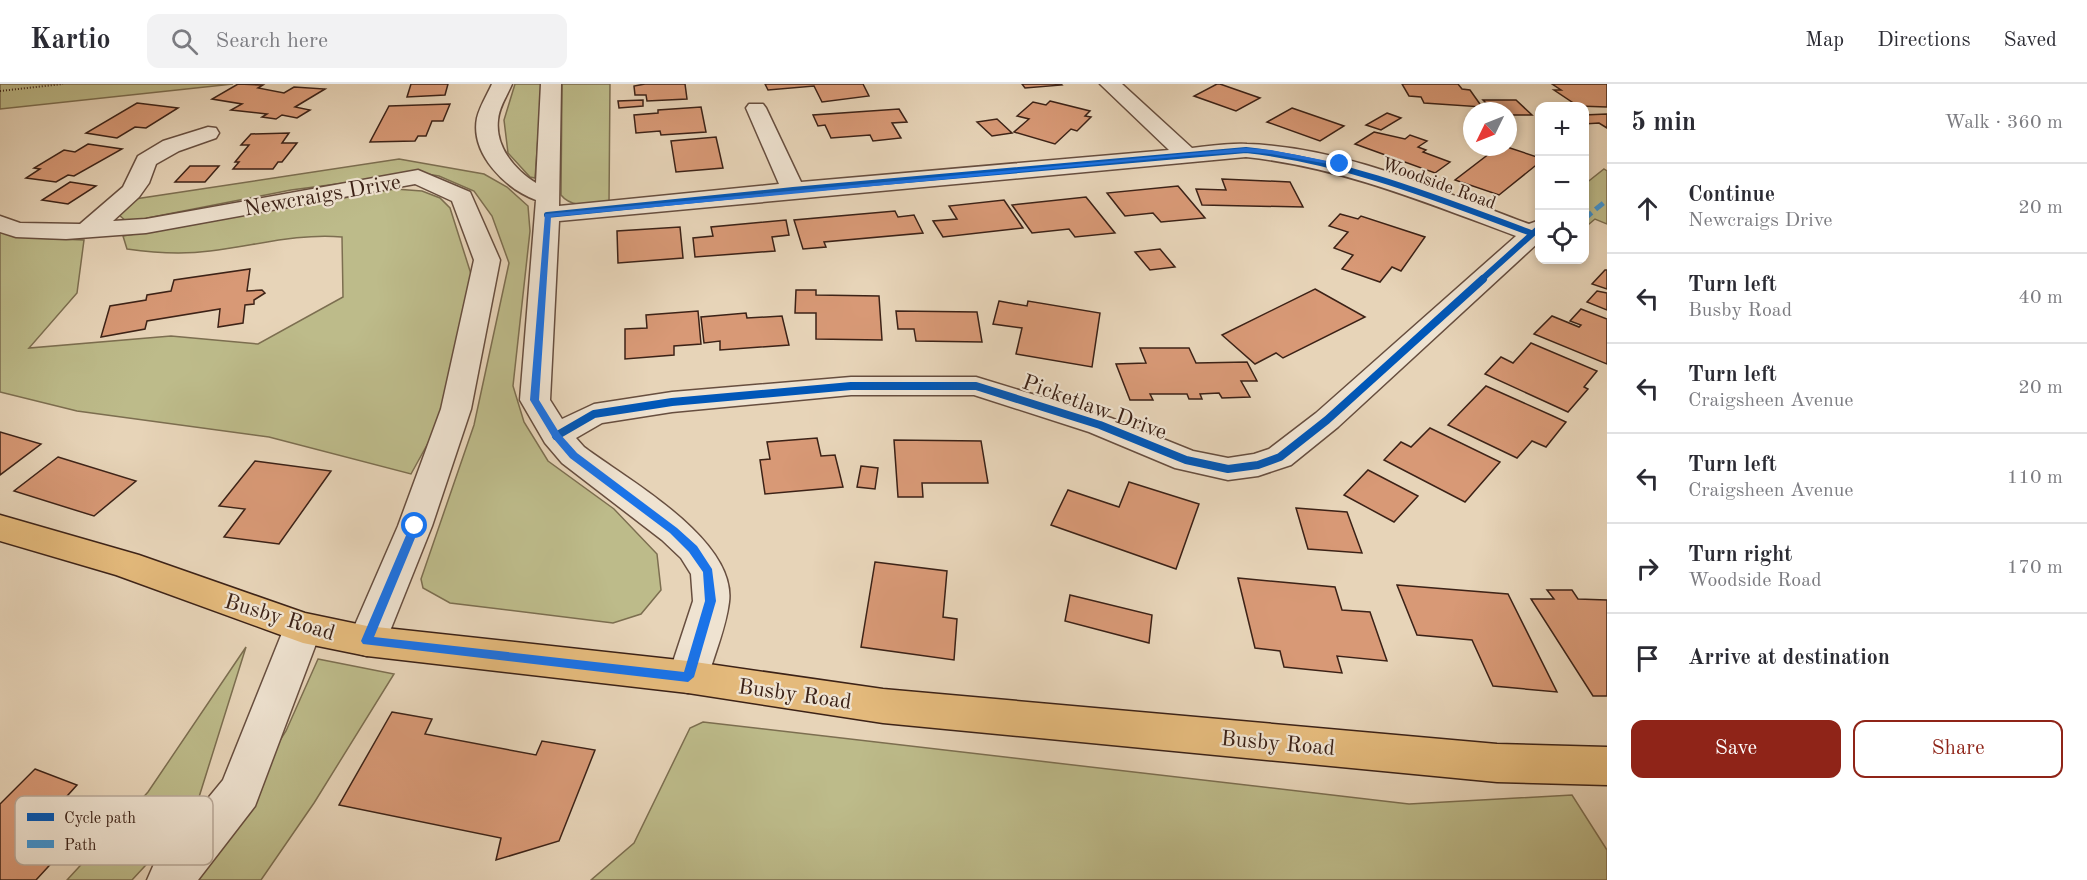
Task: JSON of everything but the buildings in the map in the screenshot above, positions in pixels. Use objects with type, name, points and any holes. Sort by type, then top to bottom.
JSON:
[{"type":"main road","name":"Busby Road","points":[[0,528],[126,564],[303,628],[367,641],[688,677],[895,707],[1497,763],[1607,766]]},
{"type":"street","points":[[502,84],[486,122],[495,158],[547,206]]},
{"type":"street","points":[[551,84],[547,206],[535,400],[556,436],[573,456],[674,531],[693,549],[709,572],[711,601],[688,677]]},
{"type":"street","points":[[1110,84],[1186,154]]},
{"type":"street","points":[[756,108],[793,190]]},
{"type":"street","points":[[86,231],[129,195],[144,175],[146,161],[171,146],[208,133]]},
{"type":"street","name":"Woodside Road","points":[[547,206],[793,190],[1186,154],[1263,151],[1340,164],[1535,230]]},
{"type":"street","name":"Newcraigs Drive","points":[[0,223],[16,230],[86,231],[146,226],[290,198],[418,177],[462,197],[487,260],[456,410],[415,526],[367,641]]},
{"type":"street","name":"Picketlaw Drive","points":[[556,436],[594,414],[663,403],[851,386],[976,386],[1100,424],[1186,460],[1228,469],[1258,465],[1280,457],[1327,420],[1535,230]]},
{"type":"street","points":[[213,826],[240,792],[303,628]]},
{"type":"street","points":[[170,880],[182,865]]},
{"type":"path","points":[[0,91],[63,84]]},
{"type":"shaded area","points":[[0,84],[233,84],[0,109]]},
{"type":"shaded area","points":[[515,84],[542,84],[535,178],[530,177],[508,153],[504,120]]},
{"type":"shaded area","points":[[562,84],[610,84],[609,204],[577,204],[561,195]]},
{"type":"shaded area","points":[[399,159],[484,174],[507,187],[528,206],[530,231],[513,386],[524,422],[548,461],[614,509],[657,554],[661,590],[641,614],[613,623],[450,603],[423,588],[421,579],[474,425],[509,263],[492,216],[474,191],[439,176],[421,173],[291,190],[127,222],[118,214],[135,199]]},
{"type":"shaded area","points":[[1604,169],[1607,171],[1607,224],[1595,219],[1589,224],[1589,181]]},
{"type":"shaded area","points":[[395,189],[422,191],[440,198],[450,208],[471,274],[438,425],[411,474],[269,437],[77,411],[0,392],[0,232],[35,238],[84,240],[77,293],[29,348],[171,336],[258,344],[343,297],[342,237],[292,238],[210,251],[179,253],[127,249],[123,236]]},
{"type":"shaded area","points":[[246,647],[199,796],[144,796]]},
{"type":"shaded area","points":[[318,659],[394,674],[314,803],[261,880],[190,880],[200,865],[213,865],[213,844],[286,731]]},
{"type":"shaded area","points":[[703,722],[1409,804],[1572,795],[1607,850],[1607,880],[591,880],[634,843],[690,728]]},
{"type":"shaded area","points":[[81,865],[146,865],[132,880],[67,880]]},
{"type":"marked path","points":[[1589,215],[1607,200]]},
{"type":"cycle path","points":[[547,215],[793,190],[1246,150],[1283,154],[1355,170],[1531,233]]},
{"type":"cycle path","points":[[556,436],[594,414],[672,402],[851,386],[976,386],[1100,425],[1186,460],[1228,469],[1258,465],[1280,457],[1327,420],[1535,232]]},
{"type":"route","points":[[415,526],[367,641],[688,677],[711,601],[709,572],[693,549],[674,531],[573,456],[556,436],[535,400],[547,216],[793,190],[1246,150],[1340,164]]}]
